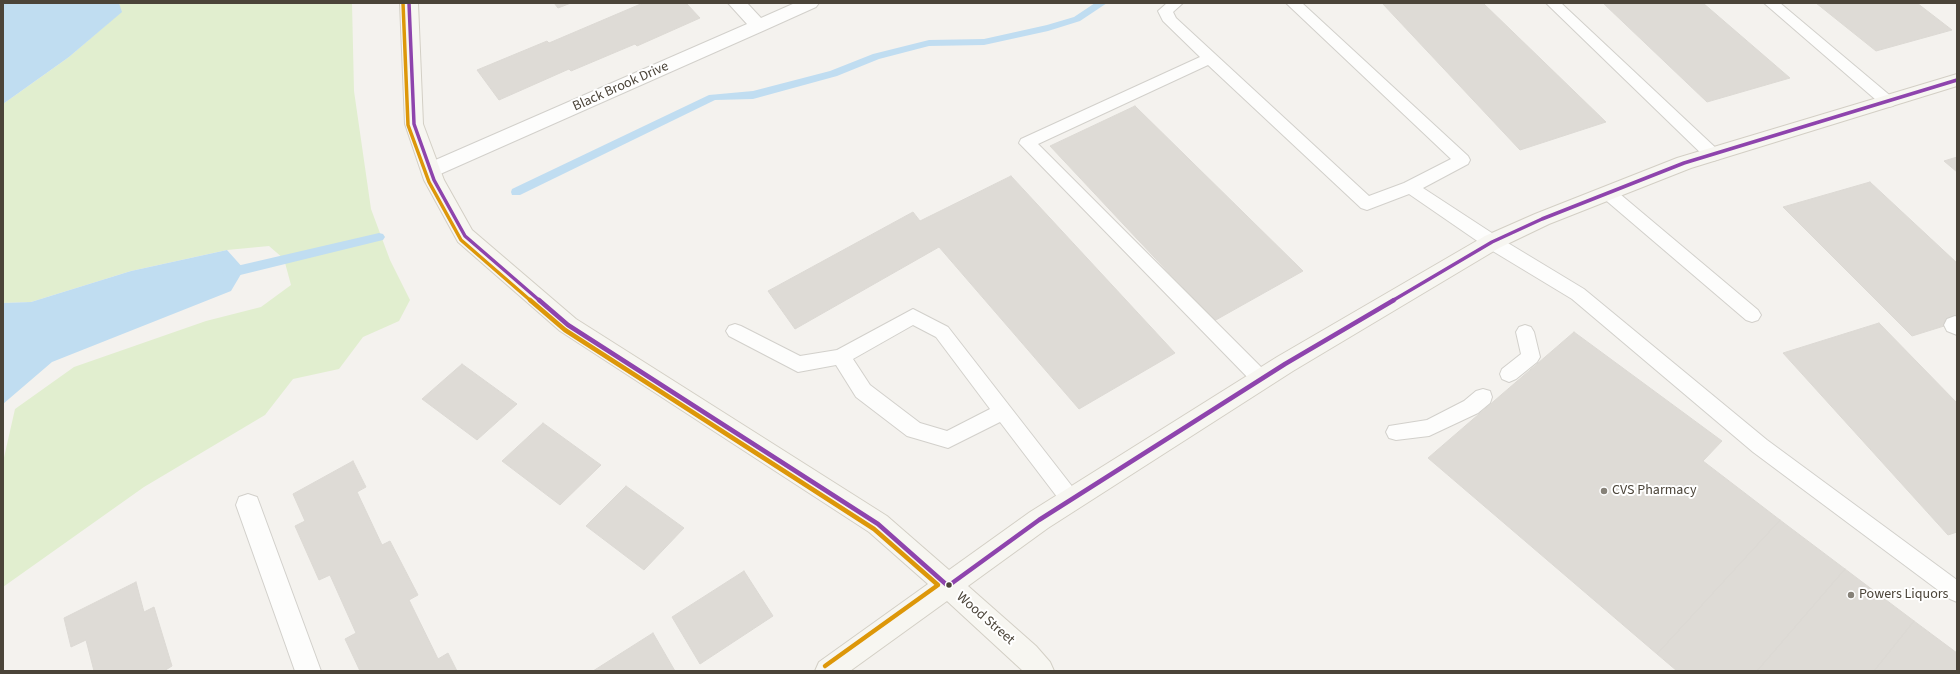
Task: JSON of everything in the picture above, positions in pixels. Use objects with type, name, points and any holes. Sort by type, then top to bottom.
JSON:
[{"type":"main road","name":"Wood Street","points":[[409,3],[414,124],[434,180],[465,236],[568,325],[878,524],[1027,655],[1041,671]]},
{"type":"main road","points":[[828,671],[1039,520],[1261,379],[1492,242],[1542,219],[1684,163],[1957,80]]},
{"type":"street","points":[[737,3],[759,26]]},
{"type":"street","name":"Black Brook Drive","points":[[431,170],[810,3]]},
{"type":"street","points":[[248,505],[308,671]]},
{"type":"lane","points":[[1176,3],[1166,11],[1170,21],[1367,204],[1410,187],[1462,160],[1293,3]]},
{"type":"lane","points":[[1553,3],[1713,154]]},
{"type":"lane","points":[[1770,3],[1888,102]]},
{"type":"lane","points":[[1210,58],[1027,143],[1261,379]]},
{"type":"lane","points":[[1410,187],[1492,242],[1578,294],[1760,446],[1957,592]]},
{"type":"lane","points":[[1608,193],[1752,315]]},
{"type":"lane","points":[[735,331],[798,364],[841,357],[913,316],[942,332],[1071,500]]},
{"type":"lane","points":[[1509,374],[1531,357],[1525,332]]},
{"type":"lane","points":[[841,357],[863,391],[914,430],[948,440],[1003,411]]},
{"type":"lane","points":[[1396,432],[1430,428],[1471,407],[1483,397]]},
{"type":"green space","points":[[119,3],[352,3],[354,91],[371,209],[390,260],[410,300],[399,321],[363,337],[339,369],[293,379],[265,415],[144,487],[3,587],[3,462],[15,409],[74,367],[206,321],[261,307],[291,285],[284,259],[269,246],[227,250],[131,271],[31,302],[3,303],[3,104],[69,57],[121,12]]},
{"type":"water","points":[[3,3],[119,3],[122,12],[69,57],[3,104]]},
{"type":"water","points":[[227,250],[244,269],[231,291],[52,362],[3,404],[3,303],[31,302],[131,271]]},
{"type":"building","points":[[554,3],[571,3],[558,8]]},
{"type":"building","points":[[643,3],[686,3],[700,18],[637,46],[635,44],[571,71],[569,69],[499,100],[477,70],[547,41],[549,43]]},
{"type":"building","points":[[1382,3],[1483,3],[1606,122],[1520,150]]},
{"type":"building","points":[[1603,3],[1703,3],[1790,78],[1707,102]]},
{"type":"building","points":[[1816,3],[1917,3],[1952,30],[1876,51]]},
{"type":"building","points":[[1135,106],[1303,271],[1214,321],[1050,146]]},
{"type":"building","points":[[1957,157],[1957,172],[1944,161]]},
{"type":"building","points":[[1011,176],[1175,353],[1079,409],[939,247],[795,329],[768,291],[913,212],[920,221]]},
{"type":"building","points":[[1870,182],[1957,263],[1957,322],[1912,336],[1783,207]]},
{"type":"building","points":[[1879,323],[1957,403],[1957,532],[1948,535],[1783,353]]},
{"type":"building","name":"CVS Pharmacy","points":[[1574,332],[1722,441],[1703,461],[1780,520],[1657,654],[1428,458]]},
{"type":"building","points":[[462,364],[517,404],[477,440],[422,399]]},
{"type":"building","points":[[543,423],[601,465],[560,505],[502,461]]},
{"type":"building","points":[[353,461],[366,487],[357,492],[382,545],[390,541],[418,595],[409,600],[438,659],[448,653],[457,671],[360,671],[345,639],[356,633],[330,575],[319,580],[295,526],[305,521],[293,494]]},
{"type":"building","points":[[626,486],[684,528],[644,570],[586,526]]},
{"type":"building","points":[[1780,520],[1845,569],[1757,671],[1677,671],[1657,654]]},
{"type":"building","name":"Powers Liquors","points":[[1845,569],[1914,621],[1874,671],[1757,671]]},
{"type":"building","points":[[744,571],[773,616],[700,664],[672,617]]},
{"type":"building","points":[[136,582],[144,612],[154,607],[172,666],[164,671],[94,671],[86,640],[71,647],[64,618]]},
{"type":"building","points":[[1914,621],[1957,653],[1957,671],[1874,671]]},
{"type":"building","points":[[653,633],[675,671],[593,671]]},
{"type":"waterway","points":[[516,192],[713,97],[753,95],[833,74],[876,56],[929,43],[984,42],[1048,28],[1077,19],[1102,3]]},
{"type":"waterway","points":[[228,273],[379,237]]},
{"type":"transit line","points":[[403,3],[408,125],[429,182],[461,240],[565,330],[874,529],[938,585],[825,666]]},
{"type":"transit line","points":[[409,3],[414,124],[434,180],[465,236],[568,325],[878,524],[948,586],[1039,520],[1285,364],[1492,242],[1542,219],[1684,163],[1957,80]]},
{"type":"place","name":"CVS Pharmacy","points":[[1604,491]]},
{"type":"place","name":"Powers Liquors","points":[[1851,595]]}]
